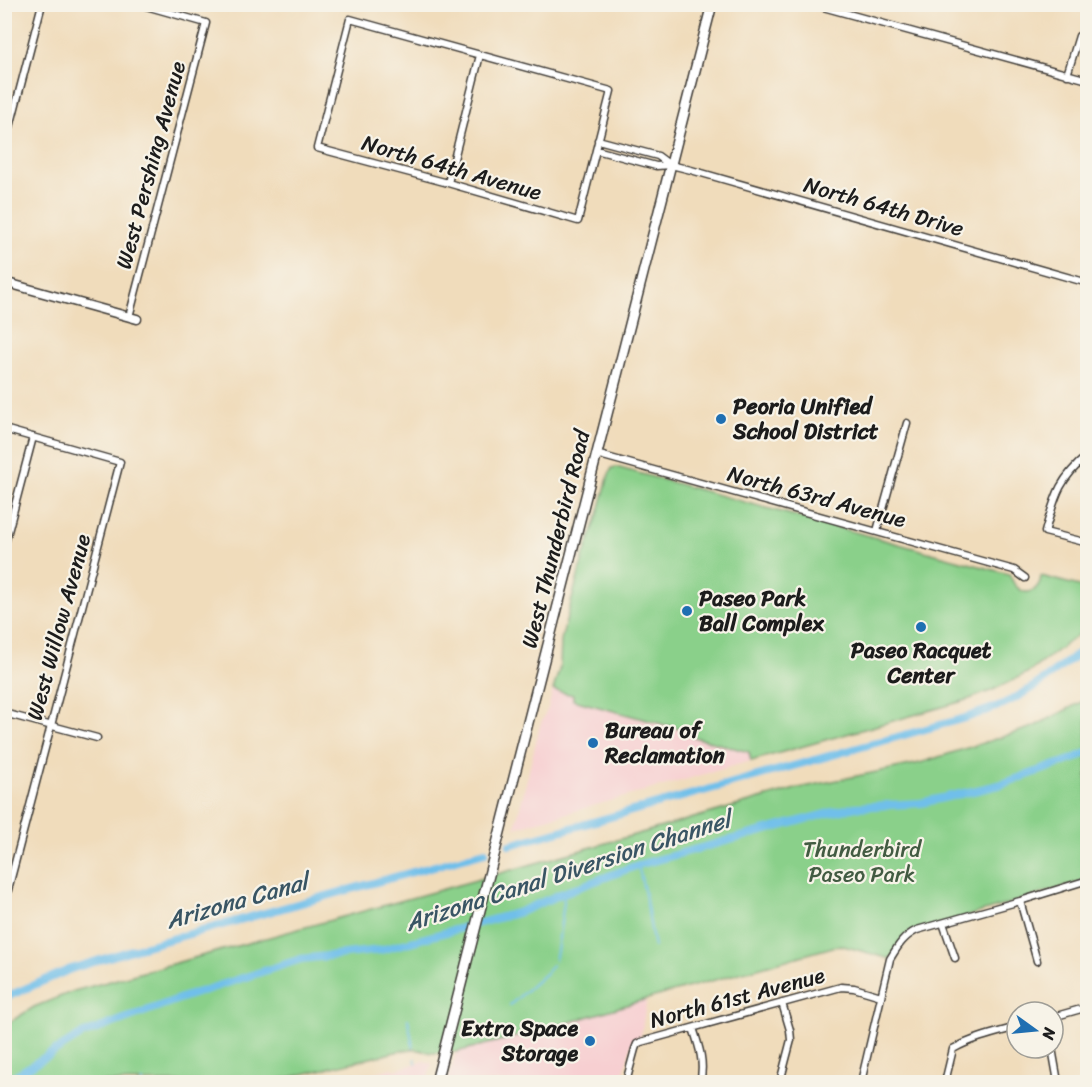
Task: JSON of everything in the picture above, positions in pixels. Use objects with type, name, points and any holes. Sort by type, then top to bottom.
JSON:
[{"type":"main road","name":"West Thunderbird Road","points":[[436,1083],[712,4]]},
{"type":"street","points":[[4,150],[42,4]]},
{"type":"street","name":"West Pershing Avenue","points":[[133,318],[206,23],[139,4]]},
{"type":"street","points":[[812,4],[1088,80]]},
{"type":"street","name":"North 64th Avenue","points":[[480,55],[350,19],[317,148],[578,221],[596,150]]},
{"type":"street","points":[[1067,75],[1078,36]]},
{"type":"street","points":[[448,183],[480,55],[611,91],[596,150]]},
{"type":"street","name":"North 64th Drive","points":[[598,140],[658,156],[671,165],[1088,283]]},
{"type":"street","points":[[627,158],[629,148]]},
{"type":"street","name":"North 64th Drive","points":[[596,150],[656,166],[671,165]]},
{"type":"street","points":[[4,282],[133,318]]},
{"type":"street","points":[[877,531],[907,423]]},
{"type":"street","points":[[4,429],[33,437],[4,547]]},
{"type":"street","name":"West Willow Avenue","points":[[4,905],[120,462],[33,437]]},
{"type":"street","name":"North 63rd Avenue","points":[[596,454],[1014,570],[1026,578]]},
{"type":"street","points":[[1088,455],[1070,471],[1060,486],[1045,532],[1088,543]]},
{"type":"street","points":[[4,713],[97,738]]},
{"type":"street","points":[[861,1083],[890,959],[900,942],[908,934],[1088,880]]},
{"type":"street","points":[[1020,901],[1037,961]]},
{"type":"street","points":[[943,923],[955,958]]},
{"type":"street","name":"North 61st Avenue","points":[[626,1083],[637,1044],[841,987],[854,988],[881,996]]},
{"type":"street","points":[[780,1083],[791,1040],[782,1004]]},
{"type":"street","points":[[1065,1013],[1088,1006]]},
{"type":"street","points":[[693,1028],[703,1066],[700,1083]]},
{"type":"street","points":[[945,1083],[954,1049],[1005,1030]]},
{"type":"street","points":[[1054,1060],[1058,1083]]},
{"type":"shaded area","points":[[553,690],[574,695],[573,700],[749,752],[751,761],[515,828],[540,725]]},
{"type":"shaded area","name":"Extra Space Storage","points":[[647,999],[641,1036],[634,1039],[632,1043],[621,1082],[448,1082],[456,1052],[550,1028]]},
{"type":"shaded area","points":[[424,1061],[432,1063],[427,1082],[344,1082],[392,1068],[395,1070]]},
{"type":"green space","points":[[616,467],[1009,574],[1016,586],[1025,592],[1036,588],[1041,576],[1087,588],[1087,628],[1029,672],[993,690],[967,700],[751,761],[749,752],[690,736],[691,732],[573,700],[573,695],[553,690],[560,667],[561,640],[583,558],[609,474],[612,468]]},
{"type":"green space","name":"Thunderbird Paseo Park","points":[[1087,699],[1087,880],[908,934],[890,959],[840,945],[550,1028],[456,1052],[432,1053],[415,1049],[404,1050],[270,1082],[5,1082],[5,1025],[34,1007],[74,991],[799,788],[920,763],[1033,727]]},
{"type":"waterway","points":[[510,845],[965,718],[1001,705],[1024,693],[1088,646]]},
{"type":"waterway","name":"Arizona Canal Diversion Channel","points":[[5,1082],[81,1035],[184,997],[301,959],[381,950],[520,912],[638,865],[856,807],[921,803],[999,785],[1088,752]]},
{"type":"waterway","name":"Arizona Canal","points":[[4,998],[71,969],[135,949],[485,852]]},
{"type":"waterway","points":[[638,865],[654,947]]},
{"type":"waterway","points":[[555,960],[564,902],[563,893]]},
{"type":"waterway","points":[[510,1005],[552,965]]},
{"type":"waterway","points":[[408,1019],[413,1047]]},
{"type":"waterway","points":[[415,1059],[416,1063]]},
{"type":"place","name":"Peoria Unified School District","points":[[721,419]]},
{"type":"place","name":"Paseo Park Ball Complex","points":[[687,611]]},
{"type":"place","name":"Paseo Racquet Center","points":[[921,627]]},
{"type":"place","name":"Bureau of Reclamation","points":[[593,743]]},
{"type":"place","name":"Extra Space Storage","points":[[590,1041]]}]
